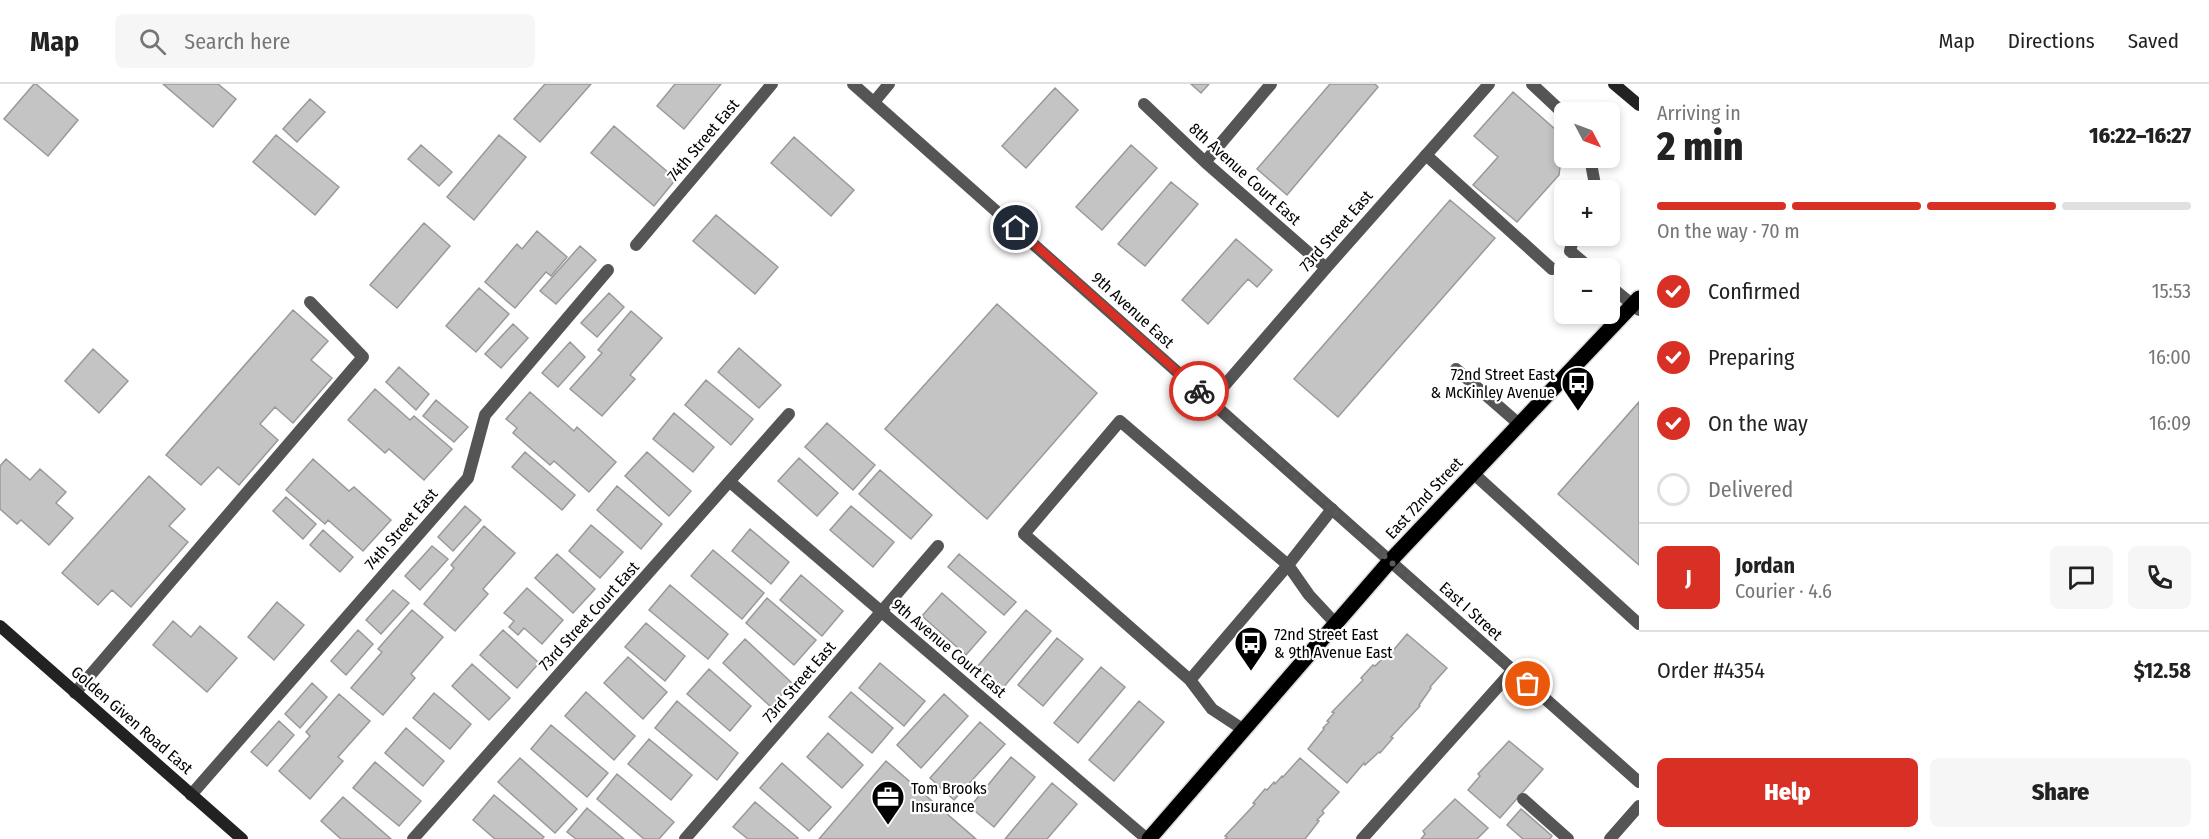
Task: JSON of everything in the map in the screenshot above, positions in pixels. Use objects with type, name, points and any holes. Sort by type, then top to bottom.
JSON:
[{"type":"main road","name":"East 72nd Street","points":[[1148,839],[1390,561],[1519,424],[1637,305]]},
{"type":"street","name":"74th Street East","points":[[636,245],[772,84]]},
{"type":"street","name":"9th Avenue East","points":[[853,84],[1390,561]]},
{"type":"street","points":[[874,102],[889,84]]},
{"type":"street","points":[[1205,162],[1271,84]]},
{"type":"street","name":"73rd Street East","points":[[1210,401],[1489,84]]},
{"type":"street","points":[[1532,84],[1554,105]]},
{"type":"street","points":[[1614,84],[1639,105]]},
{"type":"street","name":"8th Avenue Court East","points":[[1144,104],[1205,162],[1326,267]]},
{"type":"street","points":[[1426,155],[1552,269]]},
{"type":"street","points":[[1571,246],[1570,251],[1578,258]]},
{"type":"street","name":"74th Street East","points":[[191,795],[468,478],[485,415],[608,270]]},
{"type":"street","points":[[1620,293],[1637,305]]},
{"type":"street","points":[[75,693],[363,357],[310,302]]},
{"type":"street","points":[[1456,369],[1519,424]]},
{"type":"street","name":"73rd Street Court East","points":[[413,839],[789,414]]},
{"type":"street","points":[[1244,730],[1212,709],[1190,680],[1024,534],[1120,421],[1288,565],[1309,596],[1336,624]]},
{"type":"street","points":[[1473,473],[1639,624]]},
{"type":"street","name":"9th Avenue Court East","points":[[730,482],[1148,839]]},
{"type":"street","points":[[1190,680],[1288,565],[1332,509]]},
{"type":"street","name":"73rd Street East","points":[[685,839],[938,546]]},
{"type":"street","name":"East I Street","points":[[1390,561],[1639,782]]},
{"type":"street","name":"Golden Given Road East","points":[[0,626],[242,839]]},
{"type":"street","points":[[1362,839],[1513,670]]},
{"type":"street","points":[[1522,799],[1568,839]]},
{"type":"street","points":[[1610,839],[1639,806]]},
{"type":"building","points":[[34,84],[78,120],[48,156],[4,119]]},
{"type":"building","points":[[163,84],[218,84],[236,99],[213,127]]},
{"type":"building","points":[[545,84],[591,84],[540,142],[514,119]]},
{"type":"building","points":[[675,84],[721,84],[684,129],[657,106]]},
{"type":"building","points":[[1191,84],[1209,84],[1201,93]]},
{"type":"building","points":[[1330,84],[1375,84],[1378,87],[1287,195],[1257,169]]},
{"type":"building","points":[[1055,88],[1078,110],[1026,168],[1002,146]]},
{"type":"building","points":[[1513,92],[1554,128],[1554,168],[1560,168],[1559,175],[1517,222],[1473,185],[1498,157],[1474,136]]},
{"type":"building","points":[[310,99],[325,112],[297,142],[283,129]]},
{"type":"building","points":[[614,126],[676,179],[654,206],[591,153]]},
{"type":"building","points":[[276,135],[339,187],[315,215],[253,162]]},
{"type":"building","points":[[499,135],[526,157],[474,220],[447,197]]},
{"type":"building","points":[[794,137],[854,190],[831,216],[771,163]]},
{"type":"building","points":[[421,145],[452,172],[439,186],[408,159]]},
{"type":"building","points":[[1131,145],[1157,168],[1102,230],[1076,207]]},
{"type":"building","points":[[1171,182],[1198,204],[1145,266],[1118,244]]},
{"type":"building","points":[[1450,200],[1495,238],[1338,417],[1294,379]]},
{"type":"building","points":[[716,215],[778,267],[755,294],[693,241]]},
{"type":"building","points":[[424,223],[450,246],[397,308],[370,285]]},
{"type":"building","points":[[537,231],[567,257],[551,276],[546,272],[515,308],[485,282],[517,244],[522,249]]},
{"type":"building","points":[[1236,239],[1272,270],[1257,287],[1248,279],[1208,324],[1182,300]]},
{"type":"building","points":[[580,246],[596,260],[556,304],[540,291]]},
{"type":"building","points":[[479,288],[509,314],[476,352],[446,326]]},
{"type":"building","points":[[609,293],[624,307],[597,337],[581,323]]},
{"type":"building","points":[[997,304],[1097,393],[987,519],[885,429]]},
{"type":"building","points":[[293,310],[328,341],[311,360],[332,378],[293,423],[275,407],[260,424],[278,440],[239,485],[218,467],[201,485],[166,455]]},
{"type":"building","points":[[631,311],[662,338],[630,375],[635,379],[602,416],[570,389],[602,353],[598,350]]},
{"type":"building","points":[[513,324],[528,338],[501,368],[485,354]]},
{"type":"building","points":[[570,342],[585,357],[558,387],[542,373]]},
{"type":"building","points":[[739,348],[781,385],[759,408],[718,372]]},
{"type":"building","points":[[93,349],[128,381],[99,413],[65,381]]},
{"type":"building","points":[[399,367],[429,394],[416,410],[386,382]]},
{"type":"building","points":[[706,380],[753,419],[731,445],[685,405]]},
{"type":"building","points":[[375,389],[410,420],[414,416],[452,449],[424,480],[389,449],[385,453],[348,420]]},
{"type":"building","points":[[530,392],[574,431],[577,427],[616,462],[589,492],[554,461],[550,465],[513,433],[517,428],[506,419]]},
{"type":"building","points":[[436,400],[468,427],[454,442],[423,416]]},
{"type":"building","points":[[1639,402],[1639,565],[1558,494]]},
{"type":"building","points":[[674,413],[714,447],[693,472],[653,439]]},
{"type":"building","points":[[827,423],[875,465],[853,490],[805,447]]},
{"type":"building","points":[[525,452],[575,495],[562,510],[512,467]]},
{"type":"building","points":[[647,452],[691,491],[669,516],[625,476]]},
{"type":"building","points":[[799,458],[838,493],[817,516],[778,481]]},
{"type":"building","points":[[6,459],[30,480],[40,469],[66,492],[56,503],[73,518],[49,545],[21,520],[17,524],[0,509],[0,466]]},
{"type":"building","points":[[313,459],[349,491],[354,487],[391,520],[363,551],[328,520],[325,524],[286,490]]},
{"type":"building","points":[[880,470],[932,515],[911,539],[859,494]]},
{"type":"building","points":[[149,476],[185,509],[169,526],[188,542],[131,607],[112,590],[98,605],[62,573]]},
{"type":"building","points":[[617,486],[662,524],[641,549],[597,510]]},
{"type":"building","points":[[286,497],[316,524],[303,539],[273,511]]},
{"type":"building","points":[[465,506],[481,520],[453,551],[438,537]]},
{"type":"building","points":[[851,506],[894,542],[873,567],[830,530]]},
{"type":"building","points":[[591,525],[623,552],[600,578],[569,551]]},
{"type":"building","points":[[484,526],[515,553],[483,589],[488,594],[455,631],[424,604],[454,568],[451,565]]},
{"type":"building","points":[[750,529],[789,562],[771,584],[732,551]]},
{"type":"building","points":[[323,530],[353,557],[340,572],[310,545]]},
{"type":"building","points":[[432,546],[448,559],[420,590],[405,576]]},
{"type":"building","points":[[713,550],[764,593],[742,619],[691,576]]},
{"type":"building","points":[[557,554],[595,589],[573,613],[535,578]]},
{"type":"building","points":[[959,554],[1016,602],[1004,615],[948,567]]},
{"type":"building","points":[[801,575],[843,611],[822,636],[780,600]]},
{"type":"building","points":[[670,585],[728,634],[708,659],[649,610]]},
{"type":"building","points":[[527,588],[563,620],[542,644],[524,628],[518,635],[509,627],[514,621],[504,613]]},
{"type":"building","points":[[393,590],[409,603],[381,634],[366,620]]},
{"type":"building","points":[[942,593],[986,632],[966,655],[922,616]]},
{"type":"building","points":[[767,598],[816,640],[794,665],[746,623]]},
{"type":"building","points":[[277,602],[304,625],[274,660],[248,637]]},
{"type":"building","points":[[412,610],[443,637],[411,674],[415,678],[383,715],[351,688],[382,652],[378,649]]},
{"type":"building","points":[[1026,610],[1051,631],[1002,689],[977,667]]},
{"type":"building","points":[[173,621],[191,637],[200,626],[237,658],[207,692],[153,645]]},
{"type":"building","points":[[646,623],[685,656],[665,681],[625,647]]},
{"type":"building","points":[[358,630],[373,644],[346,675],[331,661]]},
{"type":"building","points":[[503,630],[539,663],[517,688],[480,655]]},
{"type":"building","points":[[1407,634],[1447,668],[1430,687],[1420,706],[1391,737],[1393,738],[1380,753],[1365,765],[1364,763],[1347,783],[1308,749],[1329,722],[1327,721],[1334,713],[1332,712],[1363,680],[1361,678],[1373,665],[1375,666],[1389,652],[1391,653]]},
{"type":"building","points":[[1057,638],[1083,659],[1043,706],[1018,685]]},
{"type":"building","points":[[745,639],[792,683],[771,707],[723,663]]},
{"type":"building","points":[[628,657],[667,692],[643,719],[604,683]]},
{"type":"building","points":[[880,663],[925,701],[904,726],[859,688]]},
{"type":"building","points":[[472,664],[510,698],[489,720],[452,686]]},
{"type":"building","points":[[1101,667],[1125,687],[1078,743],[1054,723]]},
{"type":"building","points":[[709,669],[751,706],[730,731],[687,694]]},
{"type":"building","points":[[312,683],[327,697],[300,728],[285,714]]},
{"type":"building","points":[[586,692],[635,736],[614,760],[565,716]]},
{"type":"building","points":[[851,692],[893,728],[872,753],[829,717]]},
{"type":"building","points":[[434,693],[471,724],[450,749],[413,718]]},
{"type":"building","points":[[339,694],[370,721],[338,757],[343,761],[310,799],[279,771],[310,736],[306,732]]},
{"type":"building","points":[[944,694],[968,716],[921,768],[897,745]]},
{"type":"building","points":[[677,701],[738,753],[717,780],[655,728]]},
{"type":"building","points":[[1139,701],[1164,722],[1114,781],[1089,760]]},
{"type":"building","points":[[279,721],[294,735],[267,766],[251,752]]},
{"type":"building","points":[[980,722],[1005,744],[954,800],[930,778]]},
{"type":"building","points":[[551,725],[608,773],[587,797],[531,749]]},
{"type":"building","points":[[406,728],[444,761],[423,786],[385,753]]},
{"type":"building","points":[[828,733],[863,765],[842,788],[807,757]]},
{"type":"building","points":[[649,739],[692,775],[671,800],[628,764]]},
{"type":"building","points":[[1509,741],[1543,769],[1500,818],[1468,790],[1480,776],[1478,774]]},
{"type":"building","points":[[1011,757],[1035,777],[994,827],[970,807]]},
{"type":"building","points":[[520,758],[577,809],[555,833],[498,782]]},
{"type":"building","points":[[1300,758],[1339,792],[1322,811],[1324,813],[1305,839],[1225,839],[1227,837],[1225,836],[1255,804],[1253,803],[1265,789],[1267,790],[1283,777]]},
{"type":"building","points":[[886,761],[976,839],[819,839]]},
{"type":"building","points":[[375,762],[421,801],[399,826],[353,788]]},
{"type":"building","points":[[782,763],[831,807],[809,831],[760,788]]},
{"type":"building","points":[[617,774],[674,822],[659,839],[644,839],[597,799]]},
{"type":"building","points":[[1052,783],[1077,804],[1047,839],[1005,839]]},
{"type":"building","points":[[494,795],[544,837],[542,839],[495,839],[473,820]]},
{"type":"building","points":[[343,797],[391,839],[341,839],[321,821]]},
{"type":"building","points":[[1455,799],[1488,828],[1477,839],[1421,839],[1425,834],[1423,831]]},
{"type":"building","points":[[755,802],[798,838],[748,839],[733,827]]},
{"type":"building","points":[[587,808],[624,839],[576,839],[567,832]]},
{"type":"building","points":[[1521,809],[1552,836],[1550,839],[1523,839],[1507,825]]},
{"type":"way so far","points":[[1199,391],[1528,684]]},
{"type":"place","name":"72nd Street East & McKinley Avenue","points":[[1578,412]]},
{"type":"place","name":"72nd Street East & 9th Avenue East","points":[[1251,672]]},
{"type":"place","name":"Tom Brooks Insurance","points":[[888,826]]},
{"type":"route","points":[[1016,228],[1199,391]]}]
